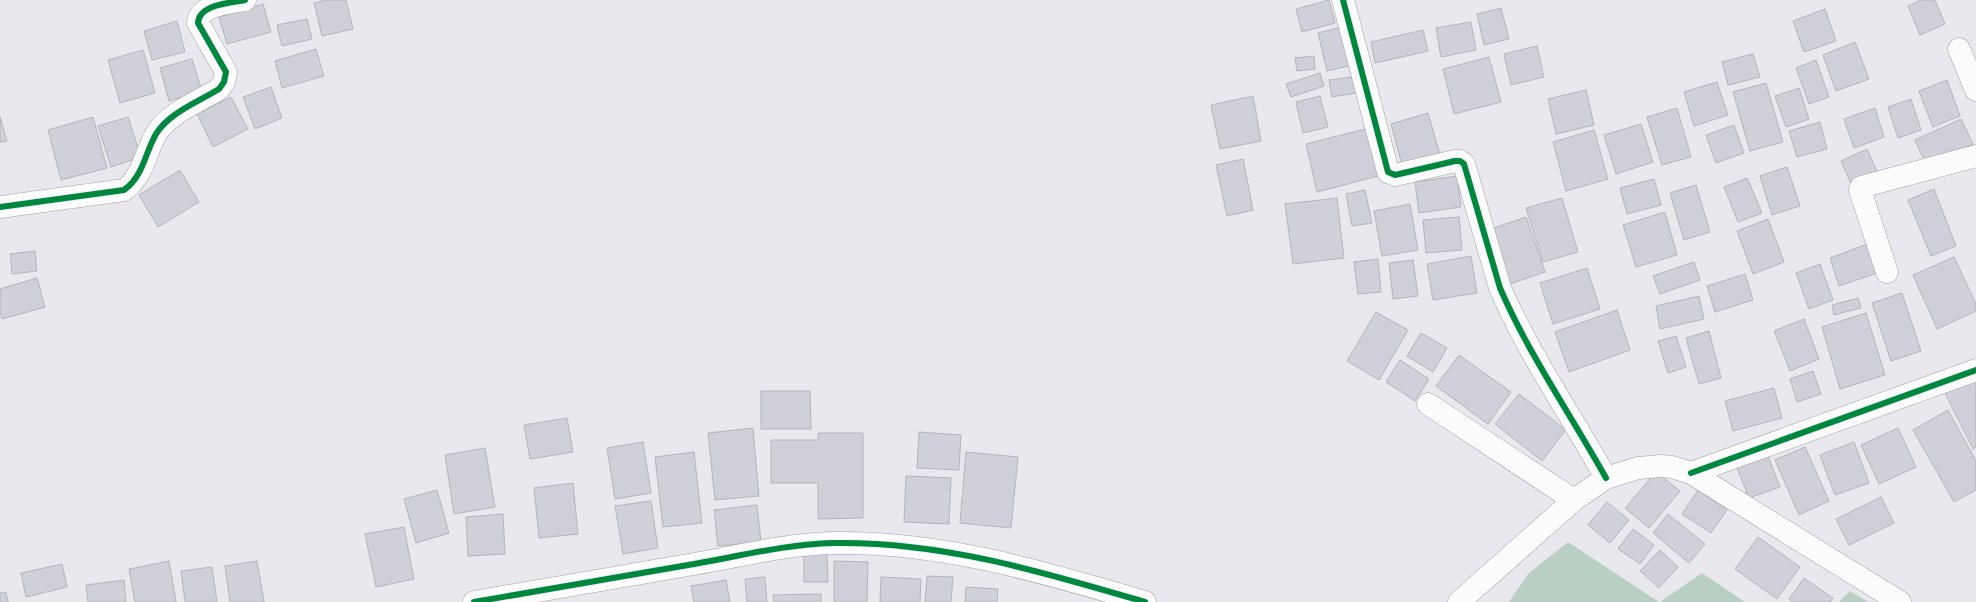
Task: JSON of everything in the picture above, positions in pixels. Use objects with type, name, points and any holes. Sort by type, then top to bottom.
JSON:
[{"type":"street","points":[[0,207],[124,190],[132,184],[156,134],[163,126],[170,119],[219,89],[224,82],[226,72],[198,23],[199,16],[209,8],[245,0]]},
{"type":"street","points":[[1343,0],[1388,172],[1395,175],[1455,161],[1460,161],[1464,164],[1500,288],[1506,302],[1546,378],[1575,423],[1606,478]]},
{"type":"street","points":[[1959,49],[1976,90]]},
{"type":"street","points":[[1887,272],[1860,190],[1861,187],[1976,156]]},
{"type":"street","points":[[1691,473],[1976,370]]},
{"type":"street","points":[[1428,404],[1574,500]]},
{"type":"street","points":[[1459,602],[1574,500],[1606,478],[1638,468],[1672,466],[1691,473],[1900,602]]},
{"type":"street","points":[[474,602],[774,550],[832,543],[899,546],[993,560],[1017,565],[1145,602]]},
{"type":"green space","points":[[1568,542],[1659,602],[1509,602],[1528,574]]},
{"type":"green space","points":[[1702,573],[1745,602],[1660,602]]},
{"type":"green space","points":[[1850,591],[1868,602],[1839,602]]},
{"type":"building","points":[[326,0],[346,0],[353,29],[322,36],[314,3]]},
{"type":"building","points":[[1329,0],[1335,23],[1302,32],[1296,9]]},
{"type":"building","points":[[1921,0],[1935,0],[1945,24],[1920,35],[1908,6]]},
{"type":"building","points":[[263,4],[271,32],[227,44],[219,17]]},
{"type":"building","points":[[1501,8],[1509,39],[1484,45],[1477,14]]},
{"type":"building","points":[[1825,9],[1836,41],[1804,52],[1793,21]]},
{"type":"building","points":[[307,19],[312,39],[282,46],[277,25]]},
{"type":"building","points":[[177,21],[185,52],[152,60],[144,31]]},
{"type":"building","points":[[1471,22],[1476,50],[1441,57],[1436,28]]},
{"type":"building","points":[[1342,27],[1352,65],[1327,71],[1318,33]]},
{"type":"building","points":[[1423,30],[1428,51],[1375,63],[1371,42]]},
{"type":"building","points":[[1855,42],[1869,79],[1836,91],[1823,55]]},
{"type":"building","points":[[1537,46],[1544,77],[1511,85],[1504,54]]},
{"type":"building","points":[[316,49],[324,76],[282,88],[275,61]]},
{"type":"building","points":[[143,50],[155,93],[120,103],[108,60]]},
{"type":"building","points":[[1753,54],[1760,77],[1728,85],[1722,62]]},
{"type":"building","points":[[1314,56],[1315,69],[1297,71],[1295,58]]},
{"type":"building","points":[[1489,57],[1501,102],[1454,114],[1443,69]]},
{"type":"building","points":[[192,59],[202,91],[169,101],[160,68]]},
{"type":"building","points":[[1816,60],[1829,97],[1809,104],[1796,68]]},
{"type":"building","points":[[1320,73],[1324,86],[1291,97],[1286,84]]},
{"type":"building","points":[[1361,76],[1363,92],[1332,97],[1329,80]]},
{"type":"building","points":[[1947,80],[1960,116],[1933,127],[1919,91]]},
{"type":"building","points":[[1717,82],[1728,115],[1694,126],[1684,92]]},
{"type":"building","points":[[1766,83],[1783,142],[1750,151],[1733,92]]},
{"type":"building","points":[[271,87],[282,118],[255,129],[243,97]]},
{"type":"building","points":[[1799,88],[1809,119],[1786,127],[1775,96]]},
{"type":"building","points":[[1586,90],[1594,125],[1556,134],[1548,99]]},
{"type":"building","points":[[1253,96],[1261,141],[1220,149],[1211,105]]},
{"type":"building","points":[[1320,96],[1328,127],[1303,133],[1296,102]]},
{"type":"building","points":[[231,97],[248,129],[213,147],[197,114]]},
{"type":"building","points":[[1911,99],[1921,130],[1898,138],[1888,107]]},
{"type":"building","points":[[1677,108],[1691,157],[1662,165],[1647,117]]},
{"type":"building","points":[[1875,108],[1884,137],[1854,148],[1844,119]]},
{"type":"building","points":[[1428,113],[1441,158],[1403,169],[1391,124]]},
{"type":"building","points":[[0,117],[7,141],[0,142]]},
{"type":"building","points":[[93,117],[107,168],[61,180],[48,130]]},
{"type":"building","points":[[128,117],[141,157],[111,167],[98,126]]},
{"type":"building","points":[[1961,119],[1973,144],[1926,165],[1915,140]]},
{"type":"building","points":[[1820,122],[1827,149],[1797,157],[1789,131]]},
{"type":"building","points":[[1641,124],[1653,162],[1616,174],[1604,135]]},
{"type":"building","points":[[1734,125],[1744,153],[1716,163],[1706,135]]},
{"type":"building","points":[[1369,128],[1382,175],[1317,192],[1306,144]]},
{"type":"building","points":[[1594,130],[1608,179],[1566,191],[1553,142]]},
{"type":"building","points":[[1867,149],[1878,174],[1852,186],[1841,161]]},
{"type":"building","points":[[1243,159],[1253,210],[1227,216],[1216,165]]},
{"type":"building","points":[[1787,167],[1800,206],[1772,215],[1760,176]]},
{"type":"building","points":[[180,170],[199,202],[158,227],[139,195]]},
{"type":"building","points":[[1457,176],[1461,207],[1419,213],[1415,182]]},
{"type":"building","points":[[1747,178],[1762,213],[1738,222],[1724,187]]},
{"type":"building","points":[[1654,179],[1661,205],[1627,214],[1620,188]]},
{"type":"building","points":[[1696,185],[1710,232],[1684,240],[1670,193]]},
{"type":"building","points":[[1934,189],[1956,246],[1931,256],[1908,200]]},
{"type":"building","points":[[1365,190],[1372,223],[1352,226],[1346,194]]},
{"type":"building","points":[[1337,198],[1344,258],[1293,264],[1285,204]]},
{"type":"building","points":[[1562,198],[1578,252],[1543,262],[1526,208]]},
{"type":"building","points":[[1410,204],[1418,250],[1382,256],[1374,211]]},
{"type":"building","points":[[1665,212],[1677,255],[1636,267],[1623,225]]},
{"type":"building","points":[[1459,217],[1462,250],[1426,253],[1423,220]]},
{"type":"building","points":[[1526,217],[1545,272],[1507,285],[1488,230]]},
{"type":"building","points":[[1768,219],[1784,262],[1753,274],[1737,231]]},
{"type":"building","points":[[1870,243],[1880,272],[1839,286],[1830,258]]},
{"type":"building","points":[[35,251],[37,271],[12,274],[10,254]]},
{"type":"building","points":[[1471,256],[1477,293],[1433,300],[1427,264]]},
{"type":"building","points":[[1954,257],[1976,304],[1976,311],[1937,329],[1913,275]]},
{"type":"building","points":[[1378,259],[1381,292],[1358,294],[1354,262]]},
{"type":"building","points":[[1413,260],[1418,296],[1393,299],[1389,263]]},
{"type":"building","points":[[1694,262],[1700,280],[1660,294],[1653,276]]},
{"type":"building","points":[[1820,264],[1833,300],[1809,309],[1796,273]]},
{"type":"building","points":[[1587,268],[1600,309],[1553,324],[1540,283]]},
{"type":"building","points":[[1745,274],[1753,300],[1715,312],[1707,286]]},
{"type":"building","points":[[37,278],[45,307],[2,319],[0,311],[0,289]]},
{"type":"building","points":[[1902,293],[1921,351],[1891,361],[1872,303]]},
{"type":"building","points":[[1699,296],[1704,319],[1660,329],[1656,306]]},
{"type":"building","points":[[1858,298],[1861,308],[1834,315],[1832,305]]},
{"type":"building","points":[[1617,310],[1630,350],[1569,372],[1555,332]]},
{"type":"building","points":[[1376,312],[1408,330],[1379,380],[1347,361]]},
{"type":"building","points":[[1866,313],[1885,375],[1840,389],[1822,327]]},
{"type":"building","points":[[1804,319],[1819,359],[1790,371],[1774,331]]},
{"type":"building","points":[[1709,331],[1721,378],[1699,384],[1686,338]]},
{"type":"building","points":[[1421,333],[1447,348],[1433,372],[1407,356]]},
{"type":"building","points":[[1676,336],[1686,367],[1668,373],[1658,341]]},
{"type":"building","points":[[1459,355],[1511,392],[1488,424],[1436,386]]},
{"type":"building","points":[[1400,360],[1429,379],[1415,401],[1386,382]]},
{"type":"building","points":[[1813,371],[1821,394],[1797,402],[1790,379]]},
{"type":"building","points":[[1976,377],[1976,447],[1973,449],[1945,393]]},
{"type":"building","points":[[1774,388],[1782,418],[1733,431],[1725,401]]},
{"type":"building","points":[[761,391],[810,391],[811,429],[761,429]]},
{"type":"building","points":[[1519,394],[1566,430],[1542,461],[1495,424]]},
{"type":"building","points":[[1948,410],[1976,461],[1976,490],[1954,502],[1913,430]]},
{"type":"building","points":[[567,418],[573,452],[530,459],[524,425]]},
{"type":"building","points":[[753,428],[759,496],[715,500],[708,433]]},
{"type":"building","points":[[1898,428],[1916,467],[1879,484],[1861,445]]},
{"type":"building","points":[[919,432],[961,435],[959,470],[917,468]]},
{"type":"building","points":[[818,433],[863,433],[863,518],[818,519],[818,483],[771,483],[771,440],[818,440]]},
{"type":"building","points":[[643,442],[651,493],[615,499],[607,448]]},
{"type":"building","points":[[1854,442],[1869,483],[1835,495],[1820,455]]},
{"type":"building","points":[[1805,447],[1829,501],[1799,515],[1775,460]]},
{"type":"building","points":[[485,448],[495,507],[454,514],[445,455]]},
{"type":"building","points":[[1766,451],[1780,487],[1749,498],[1735,463]]},
{"type":"building","points":[[694,452],[702,523],[663,527],[655,457]]},
{"type":"building","points":[[966,452],[1018,457],[1011,528],[960,523]]},
{"type":"building","points":[[1656,472],[1680,491],[1649,528],[1625,508]]},
{"type":"building","points":[[906,476],[951,478],[949,524],[904,522]]},
{"type":"building","points":[[573,483],[578,534],[539,538],[534,488]]},
{"type":"building","points":[[437,490],[449,533],[416,543],[404,499]]},
{"type":"building","points":[[1698,490],[1727,510],[1711,533],[1682,514]]},
{"type":"building","points":[[1881,497],[1894,523],[1849,545],[1836,519]]},
{"type":"building","points":[[651,501],[658,548],[623,554],[615,506]]},
{"type":"building","points":[[1607,502],[1629,520],[1610,543],[1588,525]]},
{"type":"building","points":[[757,505],[761,542],[718,546],[714,510]]},
{"type":"building","points":[[503,514],[505,554],[468,556],[466,517]]},
{"type":"building","points":[[1668,514],[1705,544],[1689,563],[1653,533]]},
{"type":"building","points":[[404,527],[414,579],[376,587],[365,534]]},
{"type":"building","points":[[1633,529],[1654,545],[1640,564],[1618,549]]},
{"type":"building","points":[[1758,537],[1800,567],[1777,599],[1735,569]]},
{"type":"building","points":[[1660,550],[1678,567],[1659,588],[1640,571]]},
{"type":"building","points":[[827,553],[828,582],[804,582],[804,554]]},
{"type":"building","points":[[169,561],[176,602],[135,602],[129,569]]},
{"type":"building","points":[[257,561],[264,602],[230,602],[225,566]]},
{"type":"building","points":[[834,561],[868,562],[867,602],[834,602]]},
{"type":"building","points":[[62,564],[67,587],[26,597],[21,573]]},
{"type":"building","points":[[212,567],[217,602],[185,602],[181,571]]},
{"type":"building","points":[[927,576],[953,577],[951,602],[925,602]]},
{"type":"building","points":[[765,577],[767,602],[747,602],[745,579]]},
{"type":"building","points":[[881,577],[921,579],[920,602],[880,602]]},
{"type":"building","points":[[1804,578],[1833,598],[1830,602],[1793,602],[1789,599]]},
{"type":"building","points":[[124,580],[126,602],[88,602],[86,585]]},
{"type":"building","points":[[726,580],[730,602],[694,602],[691,586]]},
{"type":"building","points":[[966,587],[998,589],[997,602],[965,602]]},
{"type":"building","points":[[6,592],[8,602],[0,602],[0,593]]},
{"type":"building","points":[[821,594],[821,602],[774,602],[773,595]]},
{"type":"cycle path","points":[[0,207],[124,190],[130,185],[140,172],[156,134],[168,120],[184,108],[219,89],[224,82],[226,72],[198,23],[200,17],[210,8],[245,0]]},
{"type":"cycle path","points":[[1343,0],[1388,172],[1395,175],[1455,161],[1460,161],[1464,164],[1500,288],[1511,313],[1537,361],[1606,478]]},
{"type":"cycle path","points":[[1691,473],[1976,370]]},
{"type":"cycle path","points":[[474,602],[781,548],[833,543],[913,547],[991,560],[1145,602]]}]
